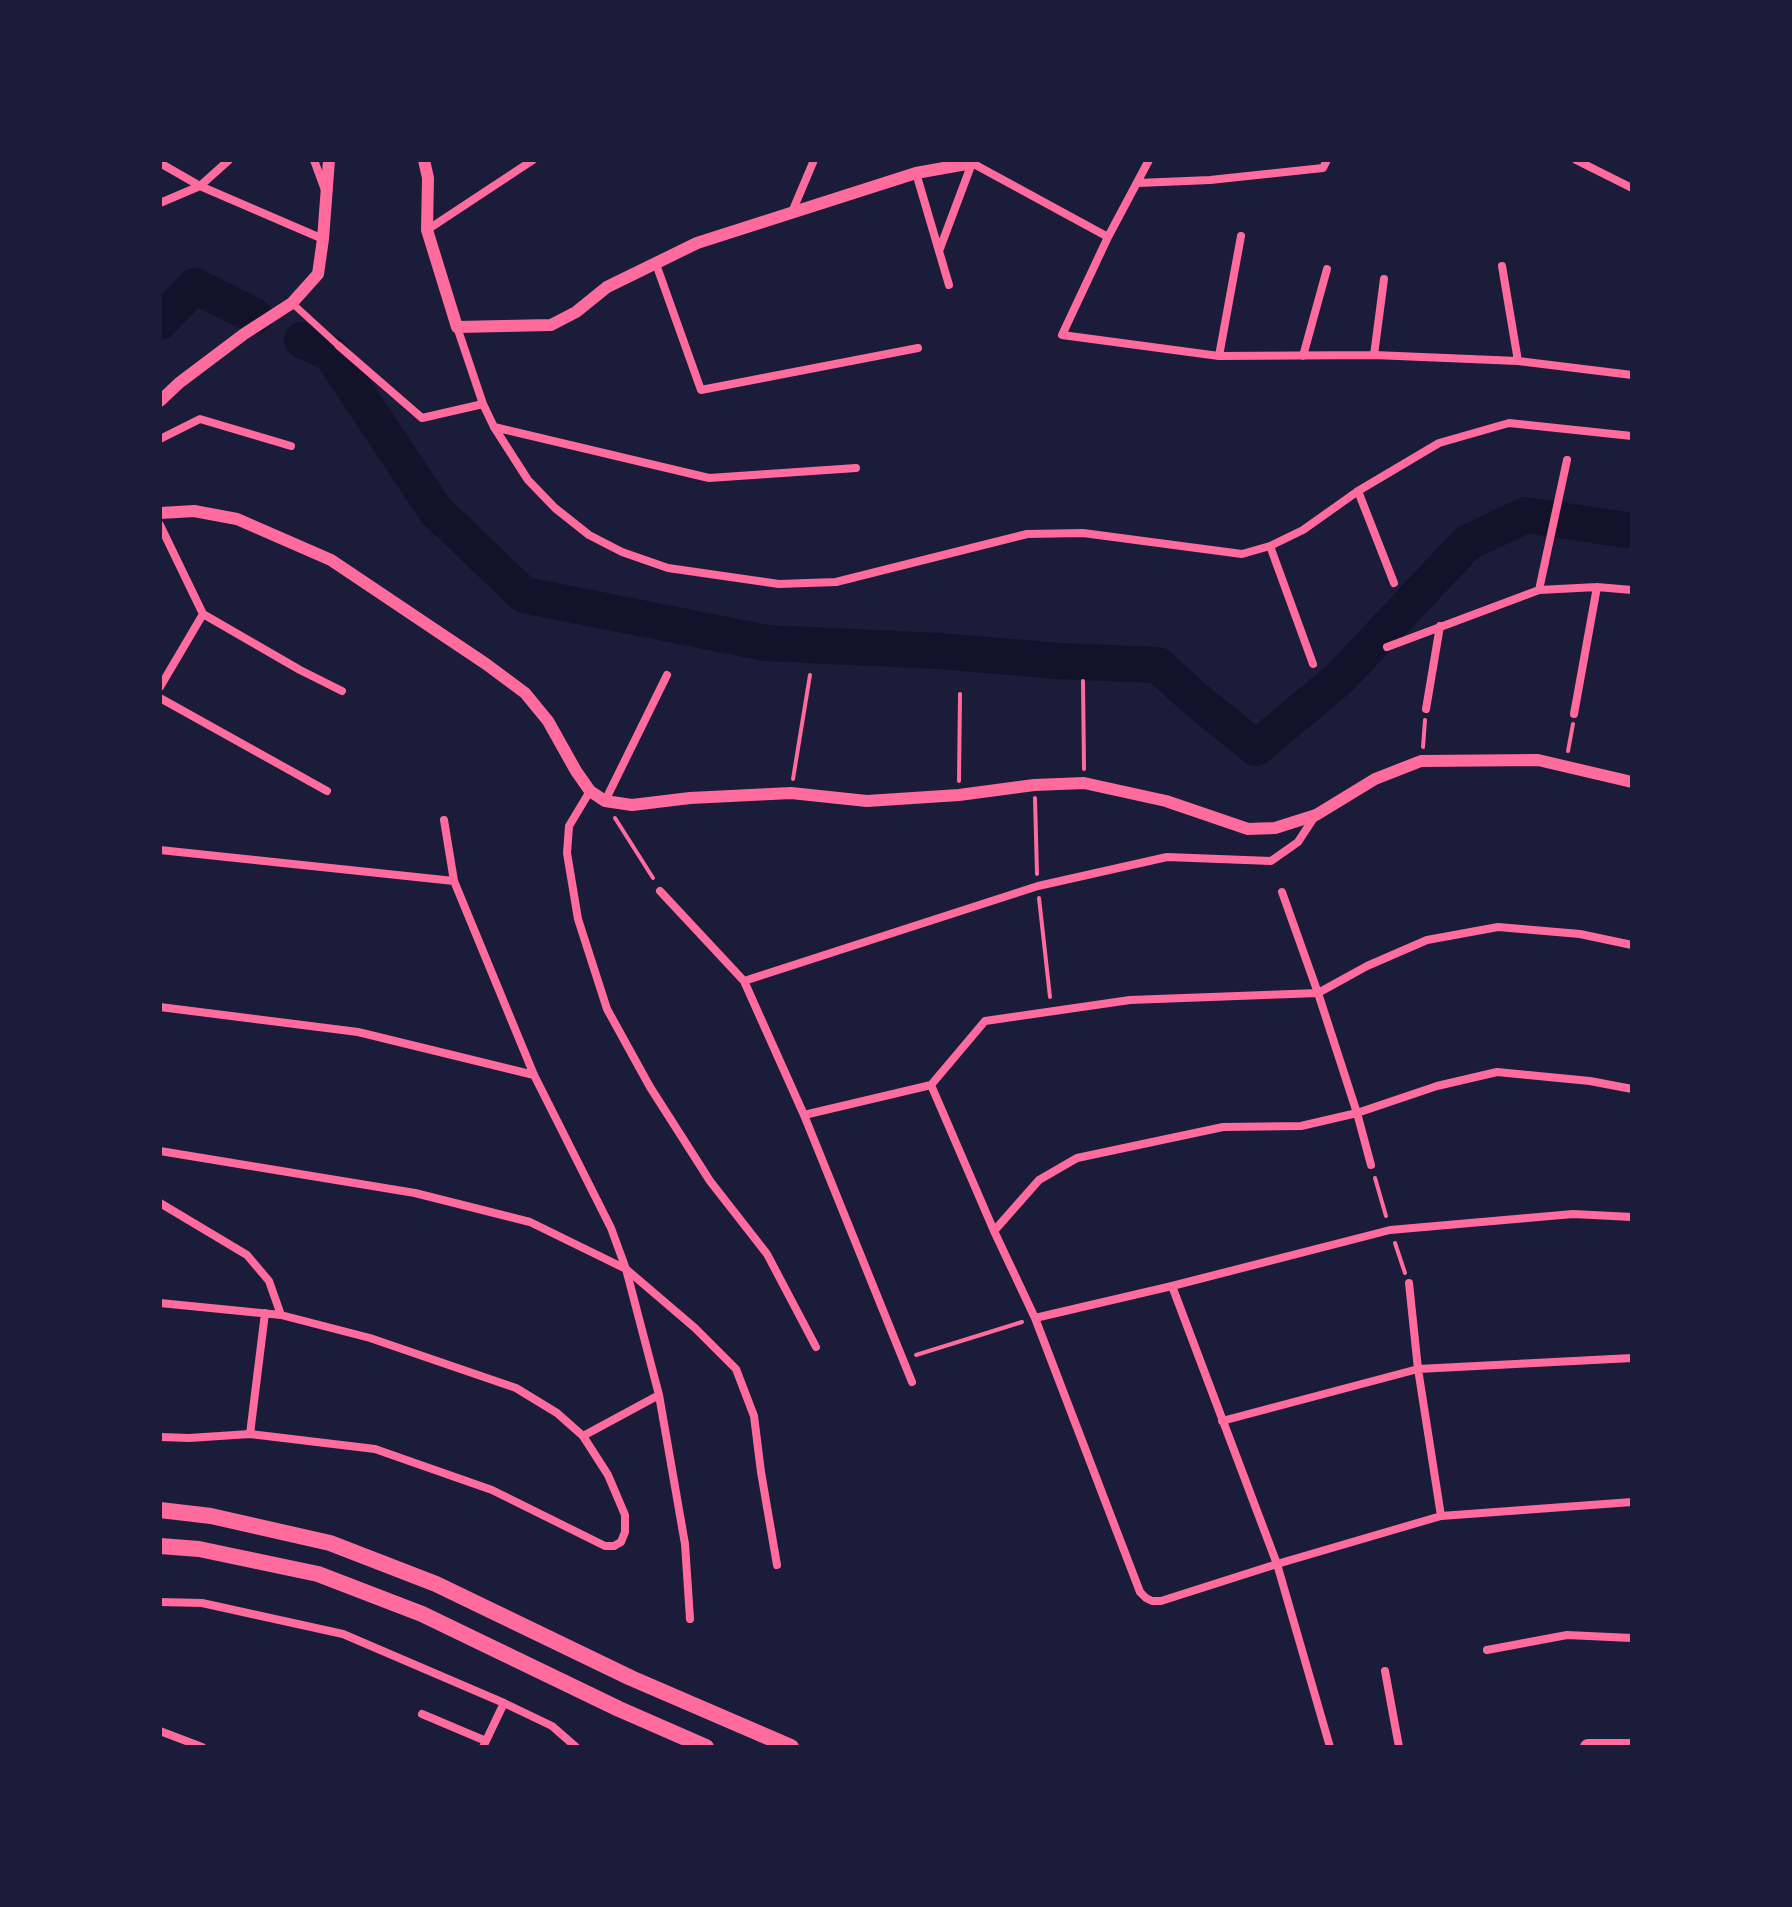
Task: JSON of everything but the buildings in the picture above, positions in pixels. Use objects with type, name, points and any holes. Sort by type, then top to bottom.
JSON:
[{"type":"highway","points":[[160,1510],[211,1516],[330,1543],[436,1584],[631,1678],[791,1747]]},
{"type":"highway","points":[[160,1546],[199,1549],[318,1574],[422,1614],[619,1709],[706,1747]]},
{"type":"highway","points":[[1588,1747],[1632,1747]]},
{"type":"street","points":[[160,203],[200,186],[229,160]]},
{"type":"street","points":[[314,160],[327,195]]},
{"type":"street","points":[[160,401],[244,334],[292,303],[318,274],[329,160]]},
{"type":"street","points":[[424,160],[428,178],[427,230],[483,404],[494,427],[528,480],[555,508],[589,535],[622,552],[668,568],[779,584],[836,582],[1027,534],[1083,533],[1242,554],[1270,546],[1303,530],[1358,491],[1439,443],[1509,423],[1632,436]]},
{"type":"street","points":[[427,230],[533,160]]},
{"type":"street","points":[[791,213],[814,160]]},
{"type":"street","points":[[1149,160],[1108,237],[1062,335],[1219,356],[1374,355],[1518,361],[1632,375]]},
{"type":"street","points":[[1138,183],[1210,180],[1323,168],[1327,160]]},
{"type":"street","points":[[1576,160],[1632,188]]},
{"type":"street","points":[[457,327],[551,325],[576,312],[607,287],[697,243],[916,173],[973,162],[1108,237]]},
{"type":"street","points":[[939,251],[973,162]]},
{"type":"street","points":[[160,163],[200,186],[323,239]]},
{"type":"street","points":[[916,173],[949,285]]},
{"type":"street","points":[[1219,356],[1241,236]]},
{"type":"street","points":[[656,264],[701,390],[918,348]]},
{"type":"street","points":[[1502,266],[1518,361]]},
{"type":"street","points":[[1303,356],[1327,269]]},
{"type":"street","points":[[1374,355],[1384,279]]},
{"type":"street","points":[[292,303],[422,418],[483,404]]},
{"type":"street","points":[[160,439],[200,419],[291,446]]},
{"type":"street","points":[[494,427],[709,478],[856,468]]},
{"type":"street","points":[[1539,590],[1567,460]]},
{"type":"street","points":[[1358,491],[1394,583]]},
{"type":"street","points":[[160,513],[194,511],[237,519],[331,560],[525,693],[548,721],[590,791],[605,801],[632,805],[690,798],[791,793],[867,801],[1084,783],[1166,801],[1248,829],[1275,828],[1316,815],[1375,779],[1421,761],[1538,760],[1632,782]]},
{"type":"street","points":[[160,525],[203,614],[342,691]]},
{"type":"street","points":[[1270,546],[1313,664]]},
{"type":"street","points":[[1574,714],[1597,587]]},
{"type":"street","points":[[1387,647],[1539,590],[1597,587],[1632,590]]},
{"type":"street","points":[[160,687],[203,614]]},
{"type":"street","points":[[1426,709],[1440,626]]},
{"type":"street","points":[[605,801],[667,675]]},
{"type":"street","points":[[160,698],[327,791]]},
{"type":"street","points":[[590,791],[569,826],[567,853],[578,919],[607,1009],[650,1087],[710,1181],[767,1254],[816,1347]]},
{"type":"street","points":[[744,981],[1038,886],[1167,857],[1271,861],[1298,842],[1316,815]]},
{"type":"street","points":[[444,820],[454,881],[534,1075],[611,1228],[626,1269],[659,1395],[685,1544],[690,1619]]},
{"type":"street","points":[[160,850],[454,881]]},
{"type":"street","points":[[660,891],[744,981],[804,1115],[912,1382]]},
{"type":"street","points":[[1282,892],[1318,993],[1371,1165]]},
{"type":"street","points":[[804,1115],[931,1085],[985,1021],[1130,1000],[1318,993],[1367,966],[1427,940],[1498,927],[1580,934],[1632,945]]},
{"type":"street","points":[[160,1007],[358,1032],[534,1075]]},
{"type":"street","points":[[994,1231],[1039,1180],[1077,1158],[1223,1127],[1301,1126],[1357,1113],[1437,1086],[1497,1072],[1590,1081],[1632,1089]]},
{"type":"street","points":[[931,1085],[1035,1318],[1140,1592],[1146,1598],[1161,1601],[1441,1516],[1632,1502]]},
{"type":"street","points":[[160,1151],[415,1193],[458,1203],[530,1222],[626,1269],[695,1328],[736,1369],[754,1416],[777,1565]]},
{"type":"street","points":[[160,1203],[247,1255],[269,1281],[281,1315]]},
{"type":"street","points":[[1035,1318],[1390,1230],[1573,1214],[1632,1217]]},
{"type":"street","points":[[1409,1283],[1418,1369],[1441,1516]]},
{"type":"street","points":[[1172,1286],[1277,1564],[1330,1747]]},
{"type":"street","points":[[160,1303],[281,1315],[370,1338],[516,1388],[557,1413],[583,1436],[608,1475],[625,1515],[625,1532],[621,1542],[605,1546],[492,1490],[375,1449],[250,1434],[160,1437]]},
{"type":"street","points":[[250,1434],[265,1313]]},
{"type":"street","points":[[1222,1421],[1418,1369],[1632,1358]]},
{"type":"street","points":[[583,1436],[659,1395]]},
{"type":"street","points":[[160,1602],[202,1603],[343,1634],[552,1726],[576,1747]]},
{"type":"street","points":[[1487,1650],[1567,1635],[1632,1638]]},
{"type":"street","points":[[1385,1671],[1399,1747]]},
{"type":"street","points":[[422,1714],[485,1744],[504,1703]]},
{"type":"street","points":[[160,1731],[202,1747]]},
{"type":"path","points":[[791,793],[810,675]]},
{"type":"path","points":[[1083,681],[1084,783]]},
{"type":"path","points":[[959,795],[960,694]]},
{"type":"path","points":[[1421,761],[1426,709]]},
{"type":"path","points":[[1565,767],[1574,714]]},
{"type":"path","points":[[1034,785],[1038,886],[1051,1011]]},
{"type":"path","points":[[605,801],[660,891]]},
{"type":"path","points":[[1371,1165],[1409,1283]]},
{"type":"path","points":[[902,1359],[1035,1318]]},
{"type":"waterway","points":[[160,322],[195,286],[255,316]]},
{"type":"waterway","points":[[302,340],[331,354],[435,510],[524,595],[766,643],[1158,665],[1256,748],[1340,678],[1467,543],[1526,515],[1632,531]]}]
